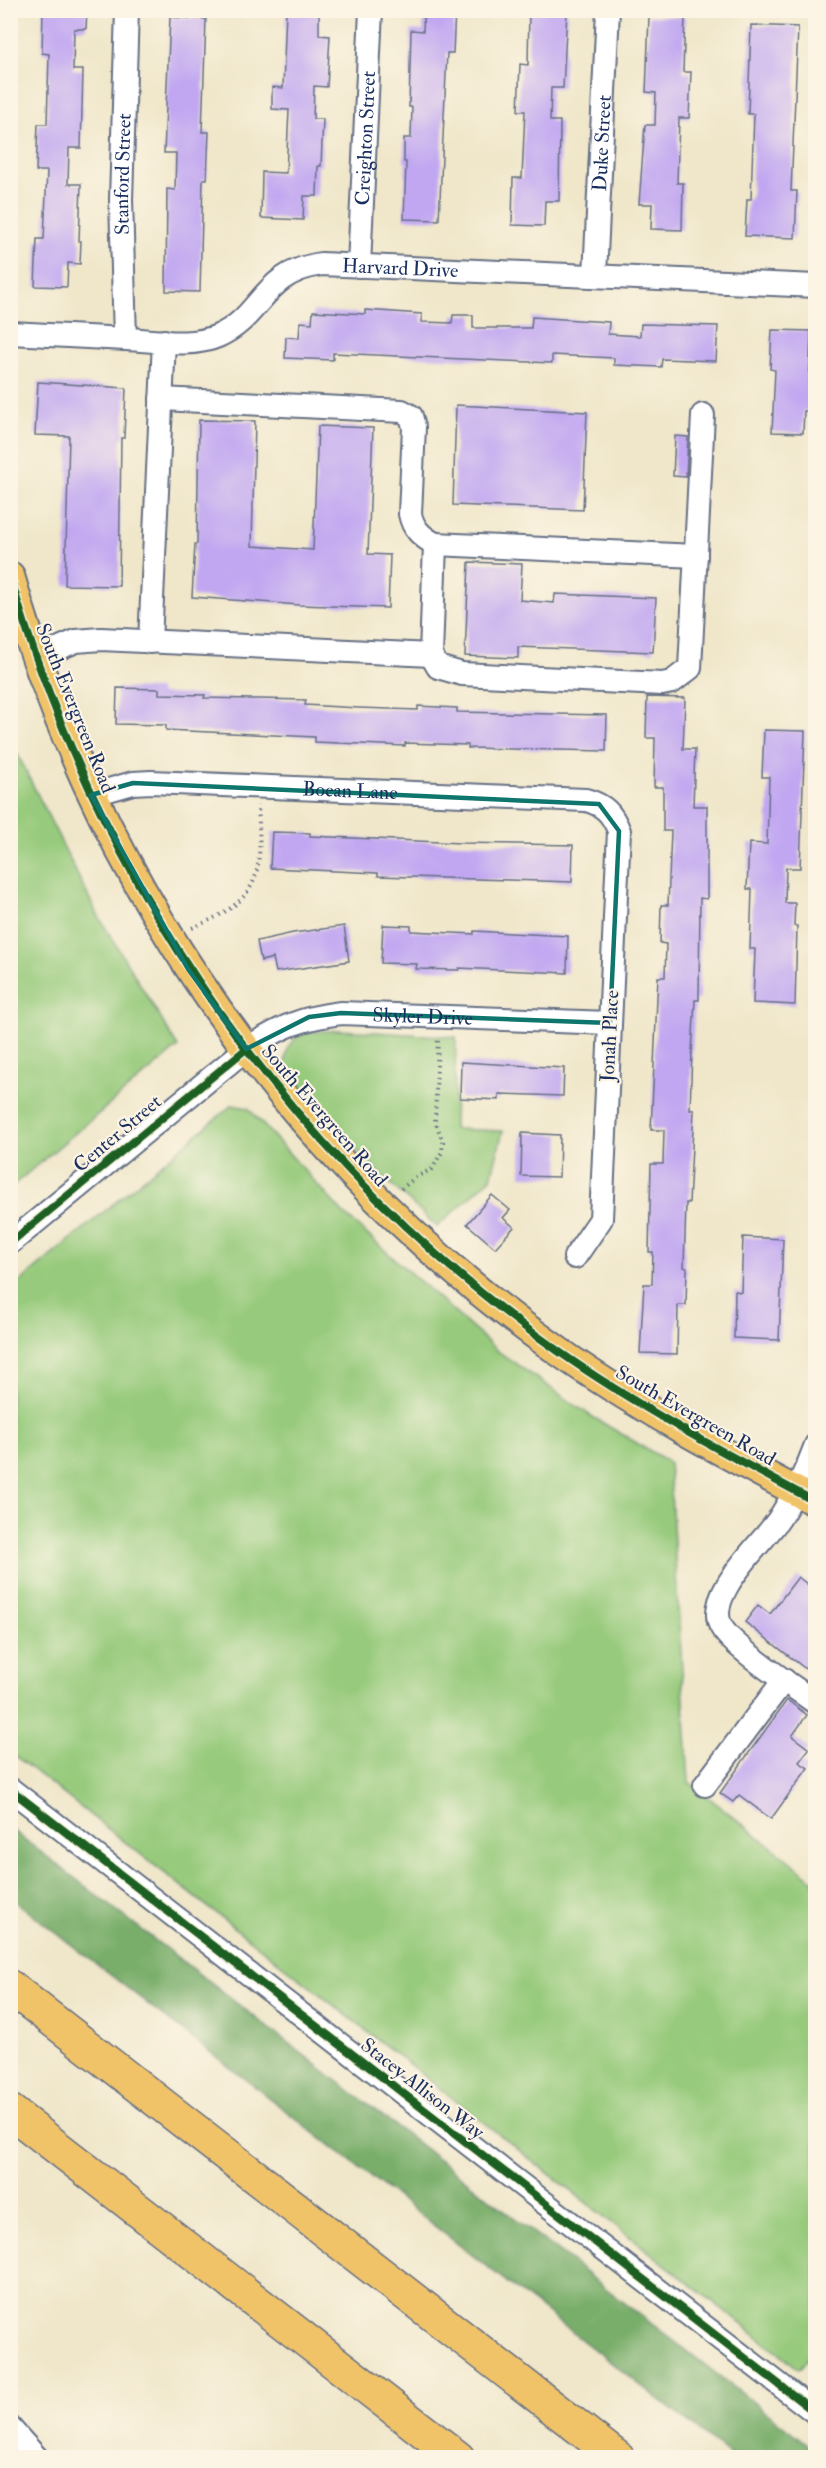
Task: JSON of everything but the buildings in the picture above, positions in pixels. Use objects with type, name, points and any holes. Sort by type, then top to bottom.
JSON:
[{"type":"highway","points":[[10,1987],[618,2457]]},
{"type":"highway","points":[[10,2111],[458,2457]]},
{"type":"main road","name":"South Evergreen Road","points":[[10,576],[36,658],[91,795],[138,885],[188,969],[246,1049],[294,1109],[382,1204],[484,1295],[558,1352],[627,1398],[805,1496]]},
{"type":"street","name":"Stanford Street","points":[[125,339],[121,199],[127,10]]},
{"type":"street","name":"Creighton Street","points":[[358,266],[371,10]]},
{"type":"street","name":"Duke Street","points":[[595,275],[608,10]]},
{"type":"street","name":"Harvard Drive","points":[[10,333],[204,341],[218,336],[244,316],[286,274],[303,267],[321,264],[816,286]]},
{"type":"street","points":[[150,642],[164,341]]},
{"type":"street","points":[[161,399],[402,411],[411,416],[414,426],[410,514],[412,524],[422,537],[435,544],[696,556]]},
{"type":"street","points":[[435,544],[431,655],[438,667],[462,674],[662,684],[672,682],[690,668],[703,415]]},
{"type":"street","points":[[36,658],[76,641],[101,639],[431,655]]},
{"type":"street","name":"Boean Lane","points":[[91,795],[133,783],[586,800],[600,804],[608,811]]},
{"type":"street","name":"Jonah Place","points":[[575,1257],[601,1219],[619,831],[608,811]]},
{"type":"street","name":"Skyler Drive","points":[[246,1049],[274,1031],[309,1017],[341,1013],[610,1023]]},
{"type":"street","name":"Center Street","points":[[10,1243],[246,1049]]},
{"type":"street","points":[[816,1445],[805,1496],[778,1520],[725,1588],[719,1602],[718,1614],[721,1627],[734,1641],[816,1703]]},
{"type":"street","points":[[705,1785],[784,1680]]},
{"type":"street","name":"Stacey Allison Way","points":[[10,1789],[816,2413]]},
{"type":"street","points":[[10,2428],[37,2457]]},
{"type":"path","points":[[169,937],[215,918],[236,906],[250,889],[258,868],[261,848],[256,787]]},
{"type":"path","points":[[382,1204],[416,1177],[432,1168],[442,1152],[443,1142],[435,1121],[439,1017]]},
{"type":"highlighted area","points":[[133,783],[599,804],[619,831],[610,1023],[341,1013],[309,1017],[246,1049],[188,969],[91,795]]},
{"type":"green space","points":[[14,747],[96,912],[178,1047],[11,1187],[10,748]]},
{"type":"green space","points":[[340,1030],[456,1037],[454,1129],[503,1131],[491,1178],[437,1227],[364,1159],[285,1069],[286,1056],[294,1040],[318,1031]]},
{"type":"green space","points":[[232,1105],[248,1108],[343,1213],[499,1352],[591,1416],[669,1462],[689,1782],[815,1881],[816,2348],[799,2369],[11,1753],[10,1290]]},
{"type":"green space","points":[[10,1828],[815,2450],[815,2457],[733,2457],[11,1898]]},
{"type":"cycle path","points":[[10,576],[48,691],[96,802],[153,909],[218,1010],[291,1105],[373,1194],[462,1277],[558,1351],[652,1411],[816,1502]]},
{"type":"cycle path","points":[[10,1243],[246,1049]]},
{"type":"cycle path","points":[[10,1789],[816,2413]]}]
